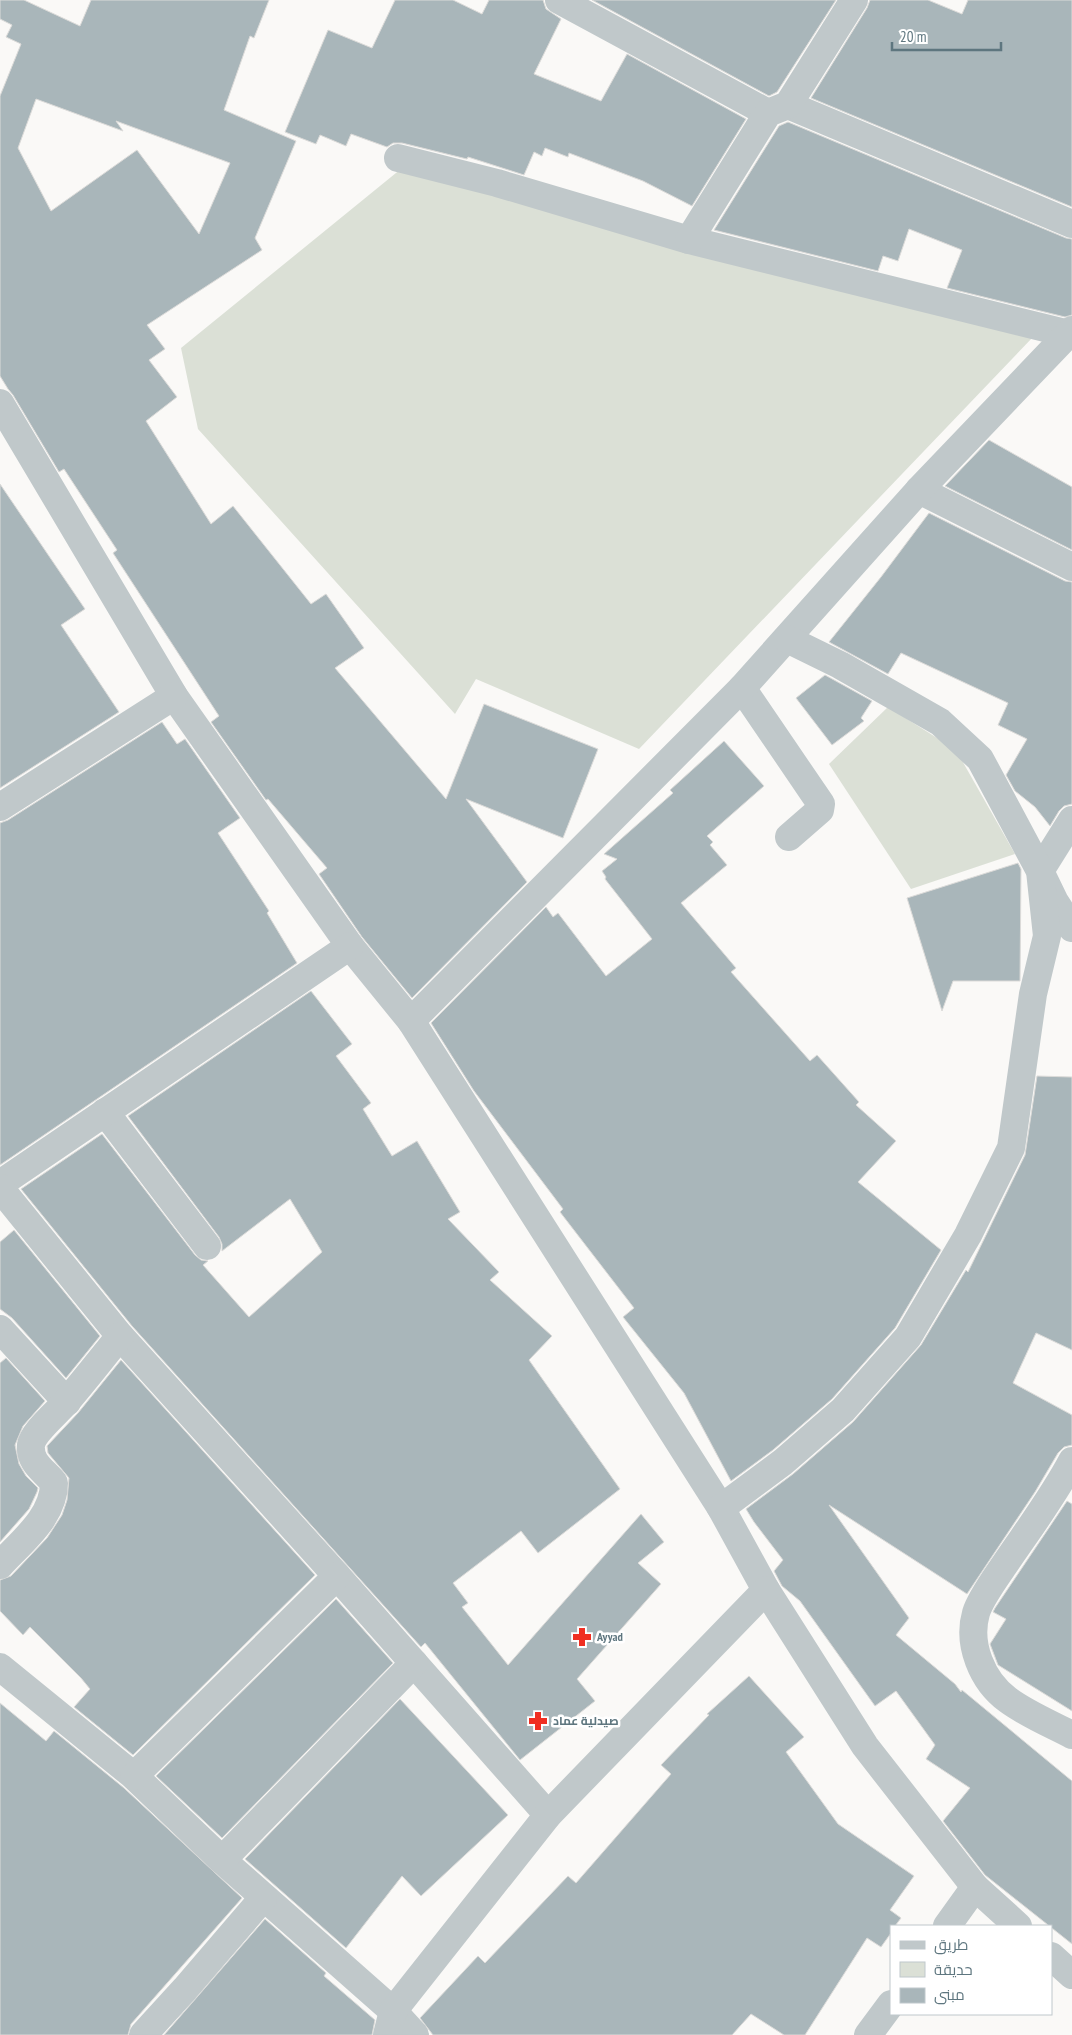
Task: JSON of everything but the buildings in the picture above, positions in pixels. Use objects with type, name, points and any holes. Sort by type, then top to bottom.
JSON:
[{"type":"street","points":[[559,0],[778,109],[1072,224]]},
{"type":"street","points":[[689,240],[854,0]]},
{"type":"street","points":[[398,158],[496,182],[689,240],[1070,332]]},
{"type":"street","points":[[411,1021],[742,688],[919,490],[1070,332]]},
{"type":"street","points":[[0,403],[9,442],[174,696],[350,946],[411,1021],[721,1508],[766,1590],[865,1746],[975,1887],[1017,1925]]},
{"type":"street","points":[[919,490],[1072,567]]},
{"type":"street","points":[[787,639],[840,666],[940,722],[980,759],[1055,902],[1072,928]]},
{"type":"street","points":[[742,688],[821,804],[820,810],[789,837]]},
{"type":"street","points":[[0,807],[174,696]]},
{"type":"street","points":[[721,1508],[783,1462],[843,1410],[908,1337],[968,1235],[1011,1148],[1033,994],[1046,936],[1040,871],[1072,820]]},
{"type":"street","points":[[350,946],[105,1112],[0,1186],[120,1336],[337,1576],[548,1815]]},
{"type":"street","points":[[105,1112],[207,1246]]},
{"type":"street","points":[[0,1329],[67,1402]]},
{"type":"street","points":[[0,1565],[37,1525],[50,1505],[54,1493],[54,1483],[37,1466],[32,1456],[31,1446],[34,1437],[67,1402],[120,1336]]},
{"type":"street","points":[[1072,1462],[1062,1481],[995,1579],[976,1612],[972,1638],[978,1662],[1008,1700],[1072,1735]]},
{"type":"street","points":[[134,1776],[337,1576]]},
{"type":"street","points":[[390,2023],[548,1815],[766,1590]]},
{"type":"street","points":[[222,1860],[414,1663]]},
{"type":"street","points":[[0,1668],[134,1776],[263,1898],[390,2023],[415,2035]]},
{"type":"street","points":[[948,1925],[975,1887]]},
{"type":"street","points":[[143,2035],[186,1989],[263,1898]]},
{"type":"street","points":[[1052,1957],[1072,1975]]},
{"type":"street","points":[[868,2035],[890,2005]]},
{"type":"green space","points":[[407,164],[1033,337],[639,749],[476,679],[455,714],[198,429],[181,348]]},
{"type":"green space","points":[[888,707],[956,750],[1015,854],[911,889],[829,764]]},
{"type":"place","name":"Ayyad","points":[[582,1637]]},
{"type":"place","name":"صيدلية عماد","points":[[538,1721]]}]
